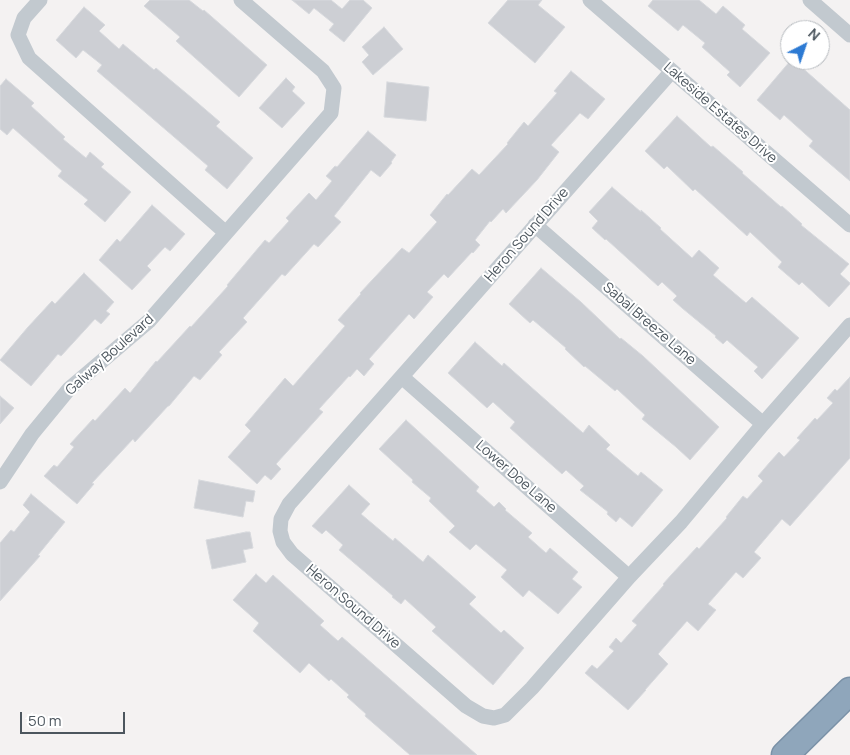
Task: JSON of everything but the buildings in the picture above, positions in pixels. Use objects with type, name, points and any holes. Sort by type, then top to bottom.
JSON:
[{"type":"highway","points":[[785,755],[850,691]]},
{"type":"street","points":[[40,0],[24,18],[18,35],[29,58],[226,233]]},
{"type":"street","name":"Galway Boulevard","points":[[0,482],[32,434],[69,389],[149,322],[331,113],[334,88],[323,71],[241,0]]},
{"type":"street","name":"Lakeside Estates Drive","points":[[590,0],[850,225]]},
{"type":"street","points":[[810,0],[850,35]]},
{"type":"street","name":"Heron Sound Drive","points":[[672,71],[290,504],[281,519],[280,532],[283,542],[292,554],[466,706],[483,716],[494,718],[505,715],[532,688],[629,577],[681,522],[850,325]]},
{"type":"street","name":"Sabal Breeze Lane","points":[[535,225],[764,424]]},
{"type":"street","name":"Lower Doe Lane","points":[[402,377],[629,577]]}]
